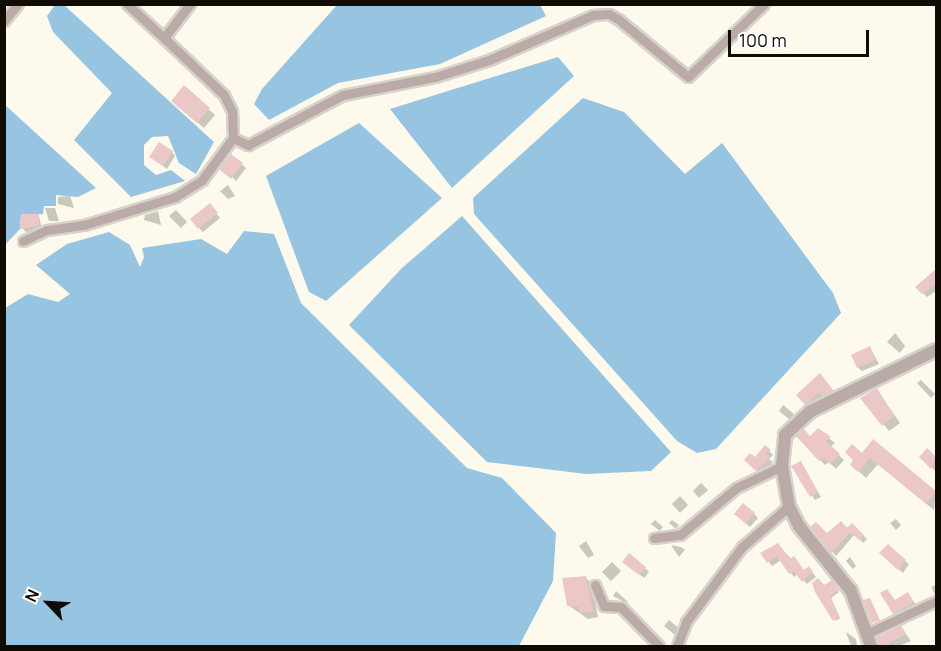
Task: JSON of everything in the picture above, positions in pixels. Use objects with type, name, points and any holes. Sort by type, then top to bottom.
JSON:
[{"type":"street","points":[[4,21],[18,4]]},
{"type":"street","points":[[22,241],[47,230],[84,225],[176,197],[202,180],[232,138],[232,111],[224,95],[127,4]]},
{"type":"street","points":[[164,38],[190,4]]},
{"type":"street","points":[[232,138],[248,145],[343,95],[435,77],[489,60],[593,15],[609,14],[618,19],[688,77],[764,4]]},
{"type":"street","points":[[936,350],[811,411],[785,435],[782,466],[789,506],[799,526],[851,591],[868,640],[936,601]]},
{"type":"street","points":[[654,538],[680,535],[736,488],[782,466]]},
{"type":"street","points":[[677,646],[686,622],[742,547],[789,506]]},
{"type":"street","points":[[595,585],[604,606],[621,607],[659,646]]},
{"type":"water","points":[[55,5],[64,5],[214,142],[196,174],[179,163],[168,136],[152,137],[144,145],[144,165],[156,175],[171,170],[185,181],[131,197],[74,140],[112,93],[53,32],[47,16]]},
{"type":"water","points":[[337,5],[540,5],[546,16],[440,64],[338,83],[269,120],[254,104],[262,89]]},
{"type":"water","points":[[558,57],[574,76],[452,188],[390,109]]},
{"type":"water","points":[[583,98],[624,112],[685,174],[722,143],[833,293],[841,313],[716,449],[697,453],[677,441],[474,214],[473,198]]},
{"type":"water","points":[[4,104],[96,188],[78,197],[56,195],[56,206],[44,206],[43,214],[21,215],[20,229],[5,245]]},
{"type":"water","points":[[359,123],[442,198],[326,301],[309,292],[266,176]]},
{"type":"water","points":[[462,216],[671,452],[651,471],[586,474],[487,462],[349,325],[401,269]]},
{"type":"water","points":[[244,231],[274,234],[301,303],[467,468],[502,478],[556,533],[553,581],[519,646],[5,646],[5,308],[28,294],[58,302],[70,294],[36,265],[67,244],[109,232],[130,245],[140,267],[144,257],[142,248],[201,239],[227,254]]},
{"type":"building","points":[[184,85],[210,108],[197,123],[171,101]]},
{"type":"building","points":[[159,142],[173,151],[163,166],[149,157]]},
{"type":"building","points":[[231,154],[243,163],[231,179],[219,169]]},
{"type":"building","points":[[210,203],[218,213],[198,229],[190,219]]},
{"type":"building","points":[[21,214],[39,214],[39,226],[20,229]]},
{"type":"building","points":[[936,269],[936,285],[922,294],[915,287]]},
{"type":"building","points":[[870,346],[876,360],[857,368],[851,355]]},
{"type":"building","points":[[820,373],[833,390],[822,396],[819,392],[805,405],[796,395]]},
{"type":"building","points":[[877,388],[894,416],[882,426],[860,398]]},
{"type":"building","points":[[818,428],[831,437],[826,441],[840,454],[830,464],[823,458],[819,461],[796,436],[804,429],[810,436]]},
{"type":"building","points":[[873,439],[936,491],[926,504],[870,458],[858,472],[850,465],[853,460],[845,452],[852,444],[862,453]]},
{"type":"building","points":[[765,445],[771,450],[766,454],[770,457],[756,471],[744,460],[750,453],[755,457]]},
{"type":"building","points":[[927,448],[936,457],[931,469],[919,457]]},
{"type":"building","points":[[801,461],[818,492],[810,497],[791,466]]},
{"type":"building","points":[[743,503],[755,513],[746,524],[734,514]]},
{"type":"building","points":[[841,521],[847,528],[852,523],[864,535],[859,540],[850,532],[831,553],[810,527],[816,522],[827,533]]},
{"type":"building","points":[[778,543],[790,559],[794,556],[804,570],[809,566],[813,572],[802,582],[794,571],[789,574],[777,556],[767,563],[760,553]]},
{"type":"building","points":[[888,544],[906,560],[898,570],[879,553]]},
{"type":"building","points":[[629,553],[646,567],[639,575],[622,562]]},
{"type":"building","points":[[586,576],[593,611],[580,613],[579,607],[567,606],[562,578]]},
{"type":"building","points":[[818,578],[824,585],[832,580],[839,590],[830,596],[839,616],[833,621],[815,592],[812,583]]},
{"type":"building","points":[[887,589],[895,600],[908,592],[914,602],[893,614],[880,593]]},
{"type":"building","points":[[870,598],[880,620],[872,623],[863,600]]},
{"type":"building","points":[[901,625],[906,634],[889,643],[891,646],[879,646],[876,637]]}]
